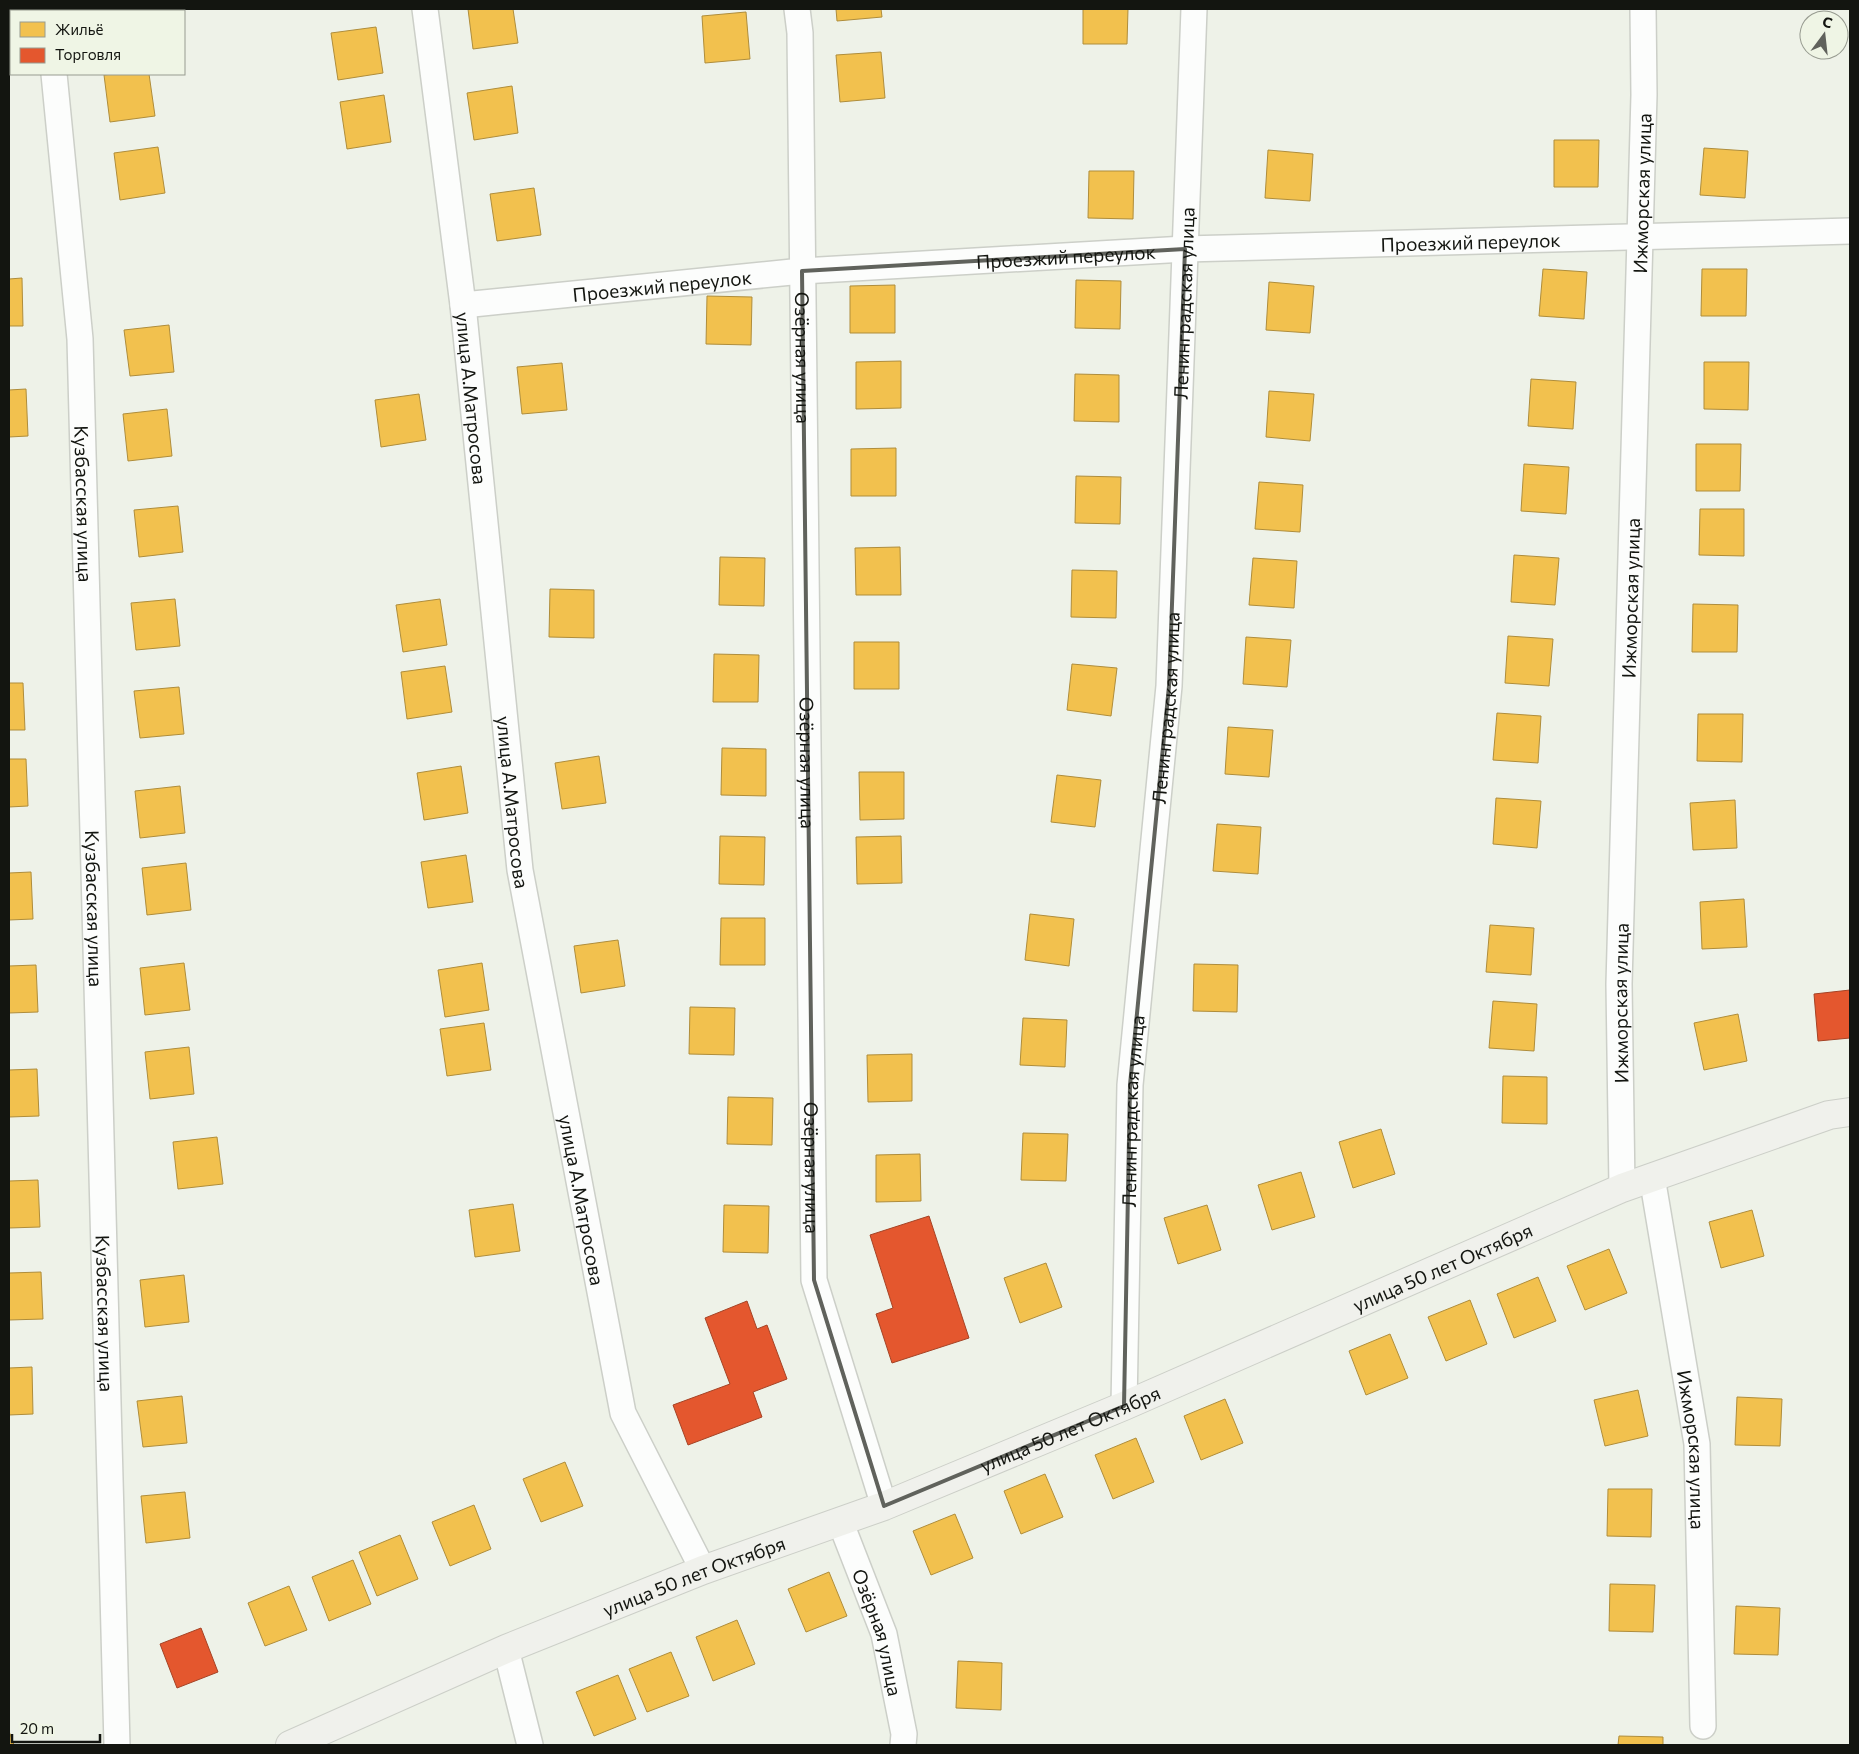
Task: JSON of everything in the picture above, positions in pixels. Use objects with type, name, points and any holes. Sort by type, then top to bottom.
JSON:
[{"type":"main road","name":"улица 50 лет Октября","points":[[290,1745],[506,1649],[702,1570],[884,1506],[1124,1406],[1622,1188],[1829,1116],[1850,1112]]},
{"type":"street","name":"улица А.Матросова","points":[[426,9],[463,305],[520,870],[623,1412],[702,1570]]},
{"type":"street","name":"Озёрная улица","points":[[797,9],[800,33],[814,1280],[884,1506]]},
{"type":"street","name":"Ленинградская улица","points":[[1124,1406],[1130,1085],[1169,686],[1194,9]]},
{"type":"street","name":"Ижморская улица","points":[[1622,1188],[1619,984],[1644,95],[1643,9]]},
{"type":"street","name":"Кузбасская улица","points":[[54,75],[80,339],[117,1745]]},
{"type":"street","name":"Проезжий переулок","points":[[463,305],[802,271],[1185,249],[1850,231]]},
{"type":"street","name":"Ижморская улица","points":[[1652,1177],[1697,1444],[1703,1726]]},
{"type":"street","name":"Озёрная улица","points":[[840,1521],[884,1634],[904,1734],[903,1745]]},
{"type":"street","points":[[506,1649],[530,1745]]},
{"type":"highlighted area","points":[[1185,249],[1169,686],[1130,1085],[1124,1406],[884,1506],[814,1280],[802,271]]},
{"type":"building: Жильё","points":[[96,9],[142,9],[142,10]]},
{"type":"building: Жильё","points":[[468,9],[513,9],[518,43],[473,49]]},
{"type":"building: Жильё","points":[[836,9],[881,9],[882,17],[837,21]]},
{"type":"building: Жильё","points":[[1083,9],[1128,9],[1127,44],[1083,44]]},
{"type":"building: Жильё","points":[[746,12],[750,59],[705,63],[702,16]]},
{"type":"building: Жильё","points":[[376,27],[383,73],[338,80],[331,33]]},
{"type":"building: Жильё","points":[[881,52],[885,98],[840,102],[836,55]]},
{"type":"building: Жильё","points":[[104,75],[149,75],[155,116],[110,122]]},
{"type":"building: Жильё","points":[[512,86],[518,133],[474,140],[467,93]]},
{"type":"building: Жильё","points":[[384,95],[391,142],[347,149],[340,102]]},
{"type":"building: Жильё","points":[[1554,140],[1599,140],[1598,187],[1554,187]]},
{"type":"building: Жильё","points":[[158,147],[165,193],[120,200],[114,153]]},
{"type":"building: Жильё","points":[[1704,148],[1748,151],[1745,198],[1700,195]]},
{"type":"building: Жильё","points":[[1268,150],[1313,154],[1310,201],[1265,198]]},
{"type":"building: Жильё","points":[[1089,171],[1134,171],[1133,219],[1088,218]]},
{"type":"building: Жильё","points":[[534,188],[541,235],[497,241],[490,194]]},
{"type":"building: Жильё","points":[[1543,269],[1587,272],[1584,319],[1539,316]]},
{"type":"building: Жильё","points":[[1702,269],[1747,269],[1746,316],[1701,316]]},
{"type":"building: Жильё","points":[[22,278],[23,326],[9,326],[9,279]]},
{"type":"building: Жильё","points":[[1076,280],[1121,281],[1120,329],[1075,328]]},
{"type":"building: Жильё","points":[[1269,282],[1314,286],[1310,333],[1266,330]]},
{"type":"building: Жильё","points":[[895,285],[895,333],[850,333],[850,286]]},
{"type":"building: Жильё","points":[[707,296],[752,297],[751,345],[706,344]]},
{"type":"building: Жильё","points":[[169,325],[174,372],[130,376],[124,330]]},
{"type":"building: Жильё","points":[[901,361],[901,408],[856,409],[856,362]]},
{"type":"building: Жильё","points":[[1704,362],[1749,362],[1748,410],[1704,409]]},
{"type":"building: Жильё","points":[[562,363],[567,410],[522,414],[517,367]]},
{"type":"building: Жильё","points":[[1075,374],[1119,375],[1119,422],[1074,421]]},
{"type":"building: Жильё","points":[[1531,379],[1576,382],[1573,429],[1528,426]]},
{"type":"building: Жильё","points":[[26,389],[28,436],[9,437],[9,390]]},
{"type":"building: Жильё","points":[[1269,391],[1314,394],[1310,441],[1266,437]]},
{"type":"building: Жильё","points":[[419,394],[426,440],[381,447],[375,400]]},
{"type":"building: Жильё","points":[[167,409],[172,456],[128,461],[123,414]]},
{"type":"building: Жильё","points":[[1696,444],[1741,444],[1740,491],[1696,491]]},
{"type":"building: Жильё","points":[[896,448],[896,496],[851,496],[851,449]]},
{"type":"building: Жильё","points":[[1524,464],[1569,467],[1566,514],[1521,511]]},
{"type":"building: Жильё","points":[[1076,476],[1121,477],[1120,524],[1075,523]]},
{"type":"building: Жильё","points":[[1259,482],[1303,485],[1300,532],[1255,529]]},
{"type":"building: Жильё","points":[[178,506],[183,552],[139,557],[134,510]]},
{"type":"building: Жильё","points":[[1700,509],[1744,509],[1744,556],[1699,555]]},
{"type":"building: Жильё","points":[[900,547],[901,595],[856,595],[855,548]]},
{"type":"building: Жильё","points":[[1514,555],[1559,558],[1555,605],[1511,602]]},
{"type":"building: Жильё","points":[[720,557],[765,558],[764,606],[719,605]]},
{"type":"building: Жильё","points":[[1253,558],[1297,561],[1294,608],[1249,605]]},
{"type":"building: Жильё","points":[[1072,570],[1117,571],[1116,618],[1071,617]]},
{"type":"building: Жильё","points":[[550,589],[594,590],[594,638],[549,637]]},
{"type":"building: Жильё","points":[[175,599],[180,646],[136,650],[131,603]]},
{"type":"building: Жильё","points":[[440,599],[447,645],[403,652],[396,605]]},
{"type":"building: Жильё","points":[[1693,604],[1738,605],[1737,652],[1692,652]]},
{"type":"building: Жильё","points":[[1508,636],[1553,639],[1549,686],[1505,683]]},
{"type":"building: Жильё","points":[[1246,637],[1291,640],[1287,687],[1243,684]]},
{"type":"building: Жильё","points":[[854,642],[899,642],[899,689],[854,689]]},
{"type":"building: Жильё","points":[[714,654],[759,655],[758,702],[713,702]]},
{"type":"building: Жильё","points":[[1072,664],[1117,668],[1111,716],[1067,710]]},
{"type":"building: Жильё","points":[[445,666],[452,712],[407,719],[401,672]]},
{"type":"building: Жильё","points":[[9,683],[23,683],[25,730],[9,730]]},
{"type":"building: Жильё","points":[[179,687],[184,734],[140,738],[134,691]]},
{"type":"building: Жильё","points":[[1497,713],[1541,716],[1538,763],[1493,760]]},
{"type":"building: Жильё","points":[[1698,714],[1743,714],[1742,762],[1697,761]]},
{"type":"building: Жильё","points":[[1228,727],[1273,730],[1269,777],[1225,774]]},
{"type":"building: Жильё","points":[[722,748],[766,749],[766,796],[721,795]]},
{"type":"building: Жильё","points":[[599,756],[606,803],[562,809],[555,763]]},
{"type":"building: Жильё","points":[[9,759],[26,759],[28,806],[9,807]]},
{"type":"building: Жильё","points":[[461,766],[468,813],[424,820],[417,773]]},
{"type":"building: Жильё","points":[[859,772],[904,772],[904,819],[860,820]]},
{"type":"building: Жильё","points":[[1057,775],[1101,780],[1095,827],[1051,822]]},
{"type":"building: Жильё","points":[[180,786],[185,833],[140,838],[135,791]]},
{"type":"building: Жильё","points":[[1496,798],[1541,801],[1537,848],[1493,844]]},
{"type":"building: Жильё","points":[[1735,800],[1737,848],[1693,850],[1690,803]]},
{"type":"building: Жильё","points":[[1217,824],[1261,827],[1258,874],[1213,871]]},
{"type":"building: Жильё","points":[[720,836],[765,837],[764,885],[719,884]]},
{"type":"building: Жильё","points":[[901,836],[902,883],[857,884],[856,837]]},
{"type":"building: Жильё","points":[[466,855],[473,902],[428,908],[421,862]]},
{"type":"building: Жильё","points":[[186,863],[191,910],[147,915],[142,868]]},
{"type":"building: Жильё","points":[[31,872],[33,919],[9,920],[9,873]]},
{"type":"building: Жильё","points":[[1744,899],[1747,947],[1702,949],[1700,902]]},
{"type":"building: Жильё","points":[[1030,914],[1074,919],[1069,966],[1025,960]]},
{"type":"building: Жильё","points":[[721,918],[765,918],[765,965],[720,965]]},
{"type":"building: Жильё","points":[[1490,925],[1534,928],[1531,975],[1486,972]]},
{"type":"building: Жильё","points":[[618,940],[625,986],[581,993],[574,946]]},
{"type":"building: Жильё","points":[[184,963],[190,1010],[145,1015],[140,968]]},
{"type":"building: Жильё","points":[[482,963],[489,1010],[445,1017],[438,970]]},
{"type":"building: Жильё","points":[[1194,964],[1238,965],[1237,1012],[1193,1011]]},
{"type":"building: Жильё","points":[[36,965],[38,1012],[9,1013],[9,966]]},
{"type":"building: Жильё","points":[[1493,1001],[1537,1004],[1534,1051],[1489,1048]]},
{"type":"building: Жильё","points":[[690,1007],[735,1008],[734,1055],[689,1054]]},
{"type":"building: Жильё","points":[[1738,1014],[1747,1061],[1704,1070],[1694,1023]]},
{"type":"building: Жильё","points":[[1023,1018],[1067,1020],[1065,1067],[1020,1065]]},
{"type":"building: Жильё","points":[[484,1023],[491,1070],[447,1076],[440,1029]]},
{"type":"building: Жильё","points":[[189,1047],[194,1094],[150,1099],[145,1052]]},
{"type":"building: Жильё","points":[[912,1054],[912,1101],[868,1102],[867,1055]]},
{"type":"building: Жильё","points":[[37,1069],[39,1116],[9,1117],[9,1070]]},
{"type":"building: Жильё","points":[[1503,1076],[1547,1077],[1547,1124],[1502,1123]]},
{"type":"building: Жильё","points":[[728,1097],[773,1098],[772,1145],[727,1144]]},
{"type":"building: Жильё","points":[[1381,1129],[1395,1174],[1353,1188],[1339,1142]]},
{"type":"building: Жильё","points":[[1023,1133],[1068,1134],[1066,1181],[1021,1180]]},
{"type":"building: Жильё","points":[[217,1137],[223,1184],[178,1189],[173,1142]]},
{"type":"building: Жильё","points":[[920,1154],[921,1201],[876,1202],[876,1155]]},
{"type":"building: Жильё","points":[[1301,1172],[1315,1217],[1272,1230],[1258,1185]]},
{"type":"building: Жильё","points":[[38,1180],[40,1227],[9,1228],[9,1181]]},
{"type":"building: Жильё","points":[[513,1204],[520,1251],[475,1257],[469,1210]]},
{"type":"building: Жильё","points":[[724,1205],[769,1206],[768,1253],[723,1252]]},
{"type":"building: Жильё","points":[[1207,1205],[1221,1250],[1178,1264],[1164,1218]]},
{"type":"building: Жильё","points":[[1752,1210],[1764,1256],[1721,1268],[1709,1222]]},
{"type":"building: Жильё","points":[[1609,1249],[1627,1293],[1585,1310],[1567,1266]]},
{"type":"building: Жильё","points":[[1046,1263],[1062,1307],[1020,1323],[1004,1278]]},
{"type":"building: Жильё","points":[[41,1272],[43,1319],[9,1320],[9,1273]]},
{"type":"building: Жильё","points":[[184,1275],[189,1322],[145,1327],[140,1280]]},
{"type":"building: Жильё","points":[[1538,1277],[1556,1321],[1514,1338],[1497,1294]]},
{"type":"building: Жильё","points":[[1470,1300],[1487,1344],[1446,1361],[1428,1317]]},
{"type":"building: Жильё","points":[[1390,1334],[1408,1378],[1366,1395],[1349,1351]]},
{"type":"building: Жильё","points":[[32,1367],[33,1414],[9,1415],[9,1368]]},
{"type":"building: Жильё","points":[[1638,1390],[1648,1436],[1605,1446],[1594,1400]]},
{"type":"building: Жильё","points":[[182,1396],[187,1443],[143,1447],[137,1401]]},
{"type":"building: Жильё","points":[[1737,1397],[1782,1399],[1780,1446],[1735,1445]]},
{"type":"building: Жильё","points":[[1225,1399],[1243,1443],[1201,1460],[1184,1416]]},
{"type":"building: Жильё","points":[[1136,1438],[1154,1482],[1113,1499],[1095,1455]]},
{"type":"building: Жильё","points":[[565,1462],[583,1506],[541,1522],[523,1479]]},
{"type":"building: Жильё","points":[[1045,1474],[1063,1517],[1021,1534],[1004,1491]]},
{"type":"building: Жильё","points":[[1608,1489],[1652,1489],[1651,1537],[1607,1536]]},
{"type":"building: Жильё","points":[[185,1492],[190,1538],[146,1543],[141,1496]]},
{"type":"building: Жильё","points":[[474,1505],[491,1549],[450,1566],[432,1522]]},
{"type":"building: Жильё","points":[[955,1514],[973,1558],[931,1575],[913,1531]]},
{"type":"building: Жильё","points":[[400,1535],[418,1579],[377,1596],[359,1552]]},
{"type":"building: Жильё","points":[[353,1560],[371,1604],[329,1621],[312,1577]]},
{"type":"building: Жильё","points":[[829,1572],[847,1616],[806,1632],[788,1589]]},
{"type":"building: Жильё","points":[[1610,1584],[1655,1585],[1653,1632],[1609,1631]]},
{"type":"building: Жильё","points":[[289,1586],[307,1630],[265,1646],[248,1603]]},
{"type":"building: Жильё","points":[[1736,1606],[1780,1608],[1778,1655],[1734,1654]]},
{"type":"building: Жильё","points":[[737,1620],[755,1664],[713,1681],[696,1637]]},
{"type":"building: Жильё","points":[[671,1652],[689,1696],[647,1712],[629,1669]]},
{"type":"building: Жильё","points":[[958,1661],[1002,1663],[1001,1710],[956,1708]]},
{"type":"building: Жильё","points":[[618,1675],[636,1719],[594,1736],[576,1692]]},
{"type":"building: Жильё","points":[[9,1731],[14,1745],[9,1745]]},
{"type":"building: Жильё","points":[[1619,1736],[1663,1737],[1663,1745],[1618,1745]]},
{"type":"building: Торговля","points":[[1850,990],[1850,1038],[1818,1041],[1814,994]]},
{"type":"building: Торговля","points":[[929,1216],[969,1338],[892,1363],[876,1314],[893,1308],[870,1235]]},
{"type":"building: Торговля","points":[[747,1301],[757,1329],[767,1325],[787,1379],[753,1392],[762,1417],[688,1445],[673,1405],[730,1384],[705,1318]]},
{"type":"building: Торговля","points":[[201,1628],[218,1672],[177,1688],[160,1644]]}]
